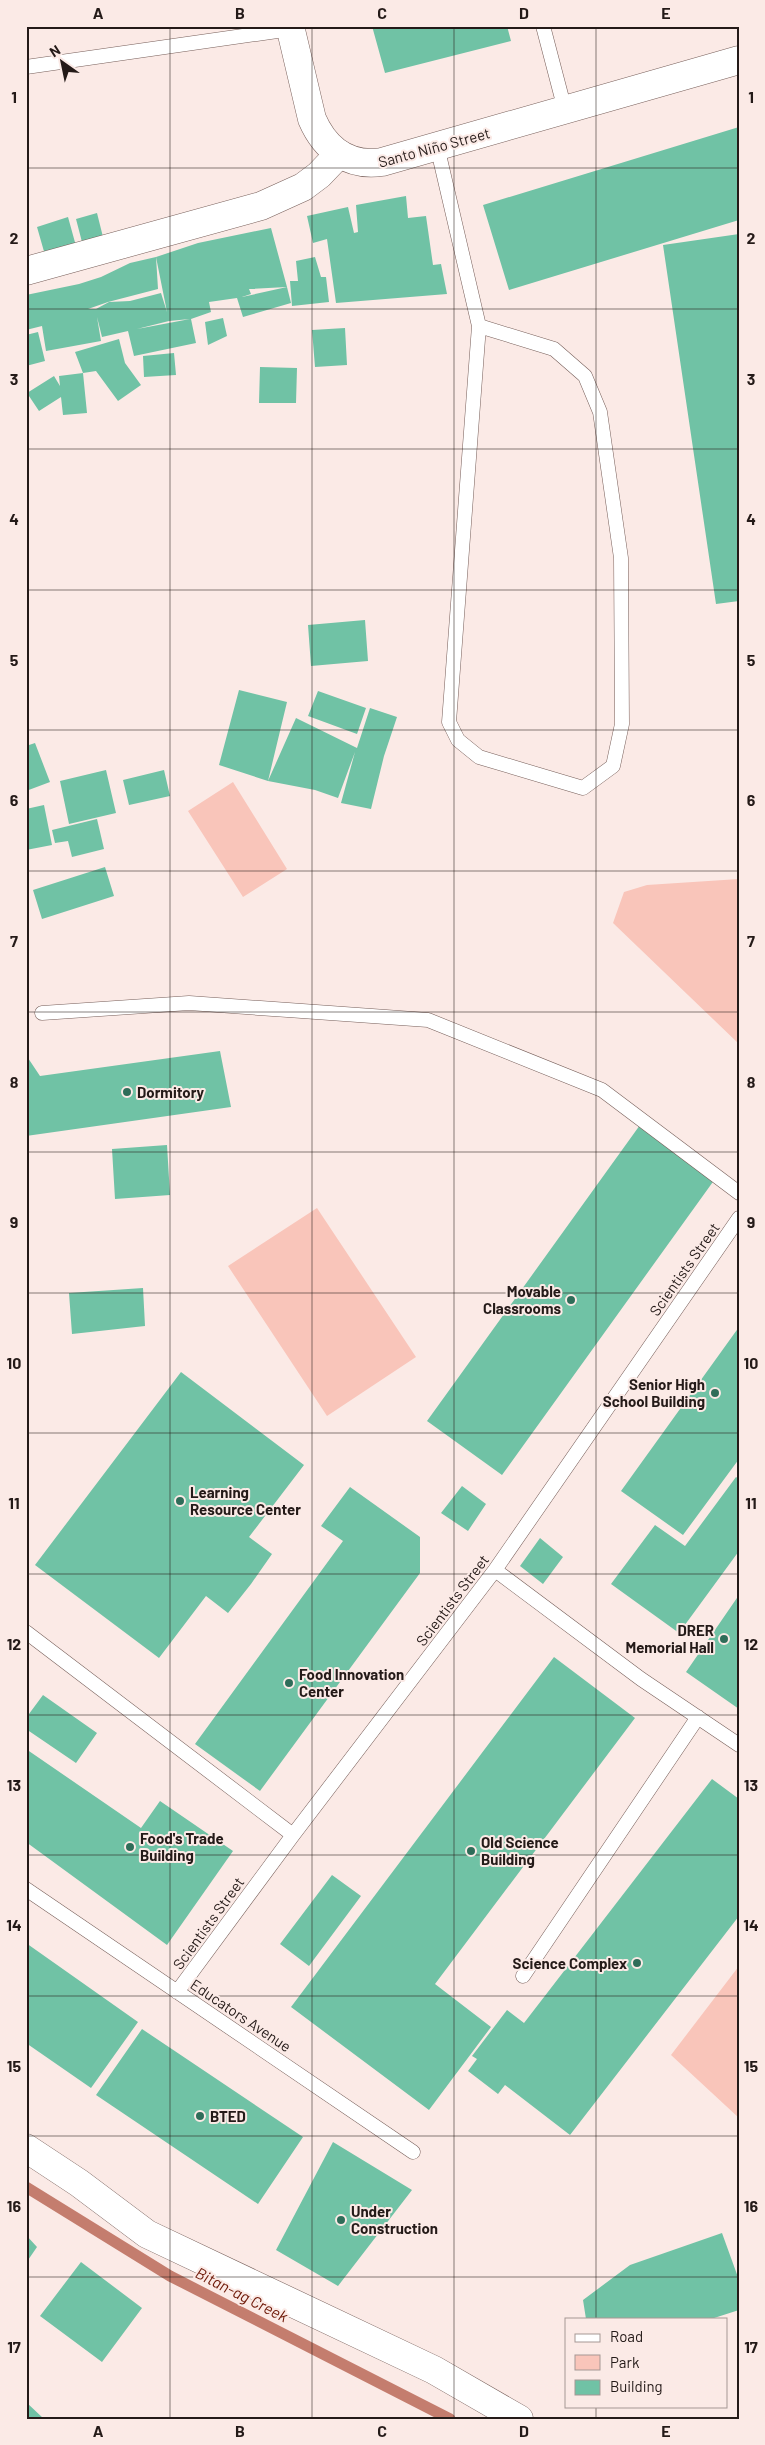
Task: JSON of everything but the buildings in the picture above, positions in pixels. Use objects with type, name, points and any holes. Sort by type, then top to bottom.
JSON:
[{"type":"street","points":[[26,271],[261,206],[303,187],[320,175],[339,154],[318,132],[312,119],[290,28]]},
{"type":"street","name":"Santo Niño Street","points":[[339,154],[368,164],[739,60]]},
{"type":"street","points":[[26,2148],[80,2184],[147,2234],[434,2370],[519,2419]]},
{"type":"lane","points":[[543,26],[565,110]]},
{"type":"lane","points":[[26,67],[290,28]]},
{"type":"lane","points":[[437,146],[479,326],[449,722],[458,740],[480,757],[583,788],[613,766],[622,724],[621,558],[600,412],[585,376],[554,350],[479,326]]},
{"type":"lane","points":[[42,1013],[189,1004],[428,1020],[602,1090],[739,1193]]},
{"type":"lane","name":"Scientists Street","points":[[177,1992],[293,1835],[495,1570],[739,1218]]},
{"type":"lane","points":[[495,1570],[641,1679],[739,1745]]},
{"type":"lane","points":[[26,1632],[293,1835]]},
{"type":"lane","points":[[523,1976],[698,1717]]},
{"type":"lane","name":"Educators Avenue","points":[[26,1888],[413,2152]]},
{"type":"green space","points":[[233,782],[287,869],[243,897],[188,811]]},
{"type":"green space","points":[[739,879],[739,1044],[613,923],[624,892],[647,885]]},
{"type":"green space","points":[[317,1208],[416,1357],[327,1416],[228,1266]]},
{"type":"green space","points":[[739,1966],[739,2118],[671,2055]]},
{"type":"waterway","name":"Bitan-ag Creek","points":[[26,2187],[170,2276],[450,2419]]},
{"type":"place","name":"Dormitory","points":[[127,1092]]},
{"type":"place","name":"Movable Classrooms","points":[[571,1300]]},
{"type":"place","name":"Senior High School Building","points":[[715,1393]]},
{"type":"place","name":"Learning Resource Center","points":[[180,1501]]},
{"type":"place","name":"DRER Memorial Hall","points":[[724,1639]]},
{"type":"place","name":"Food Innovation Center","points":[[289,1683]]},
{"type":"place","name":"Food's Trade Building","points":[[130,1847]]},
{"type":"place","name":"Old Science Building","points":[[471,1851]]},
{"type":"place","name":"Science Complex","points":[[637,1963]]},
{"type":"place","name":"BTED","points":[[200,2116]]},
{"type":"place","name":"Under Construction","points":[[341,2220]]}]
